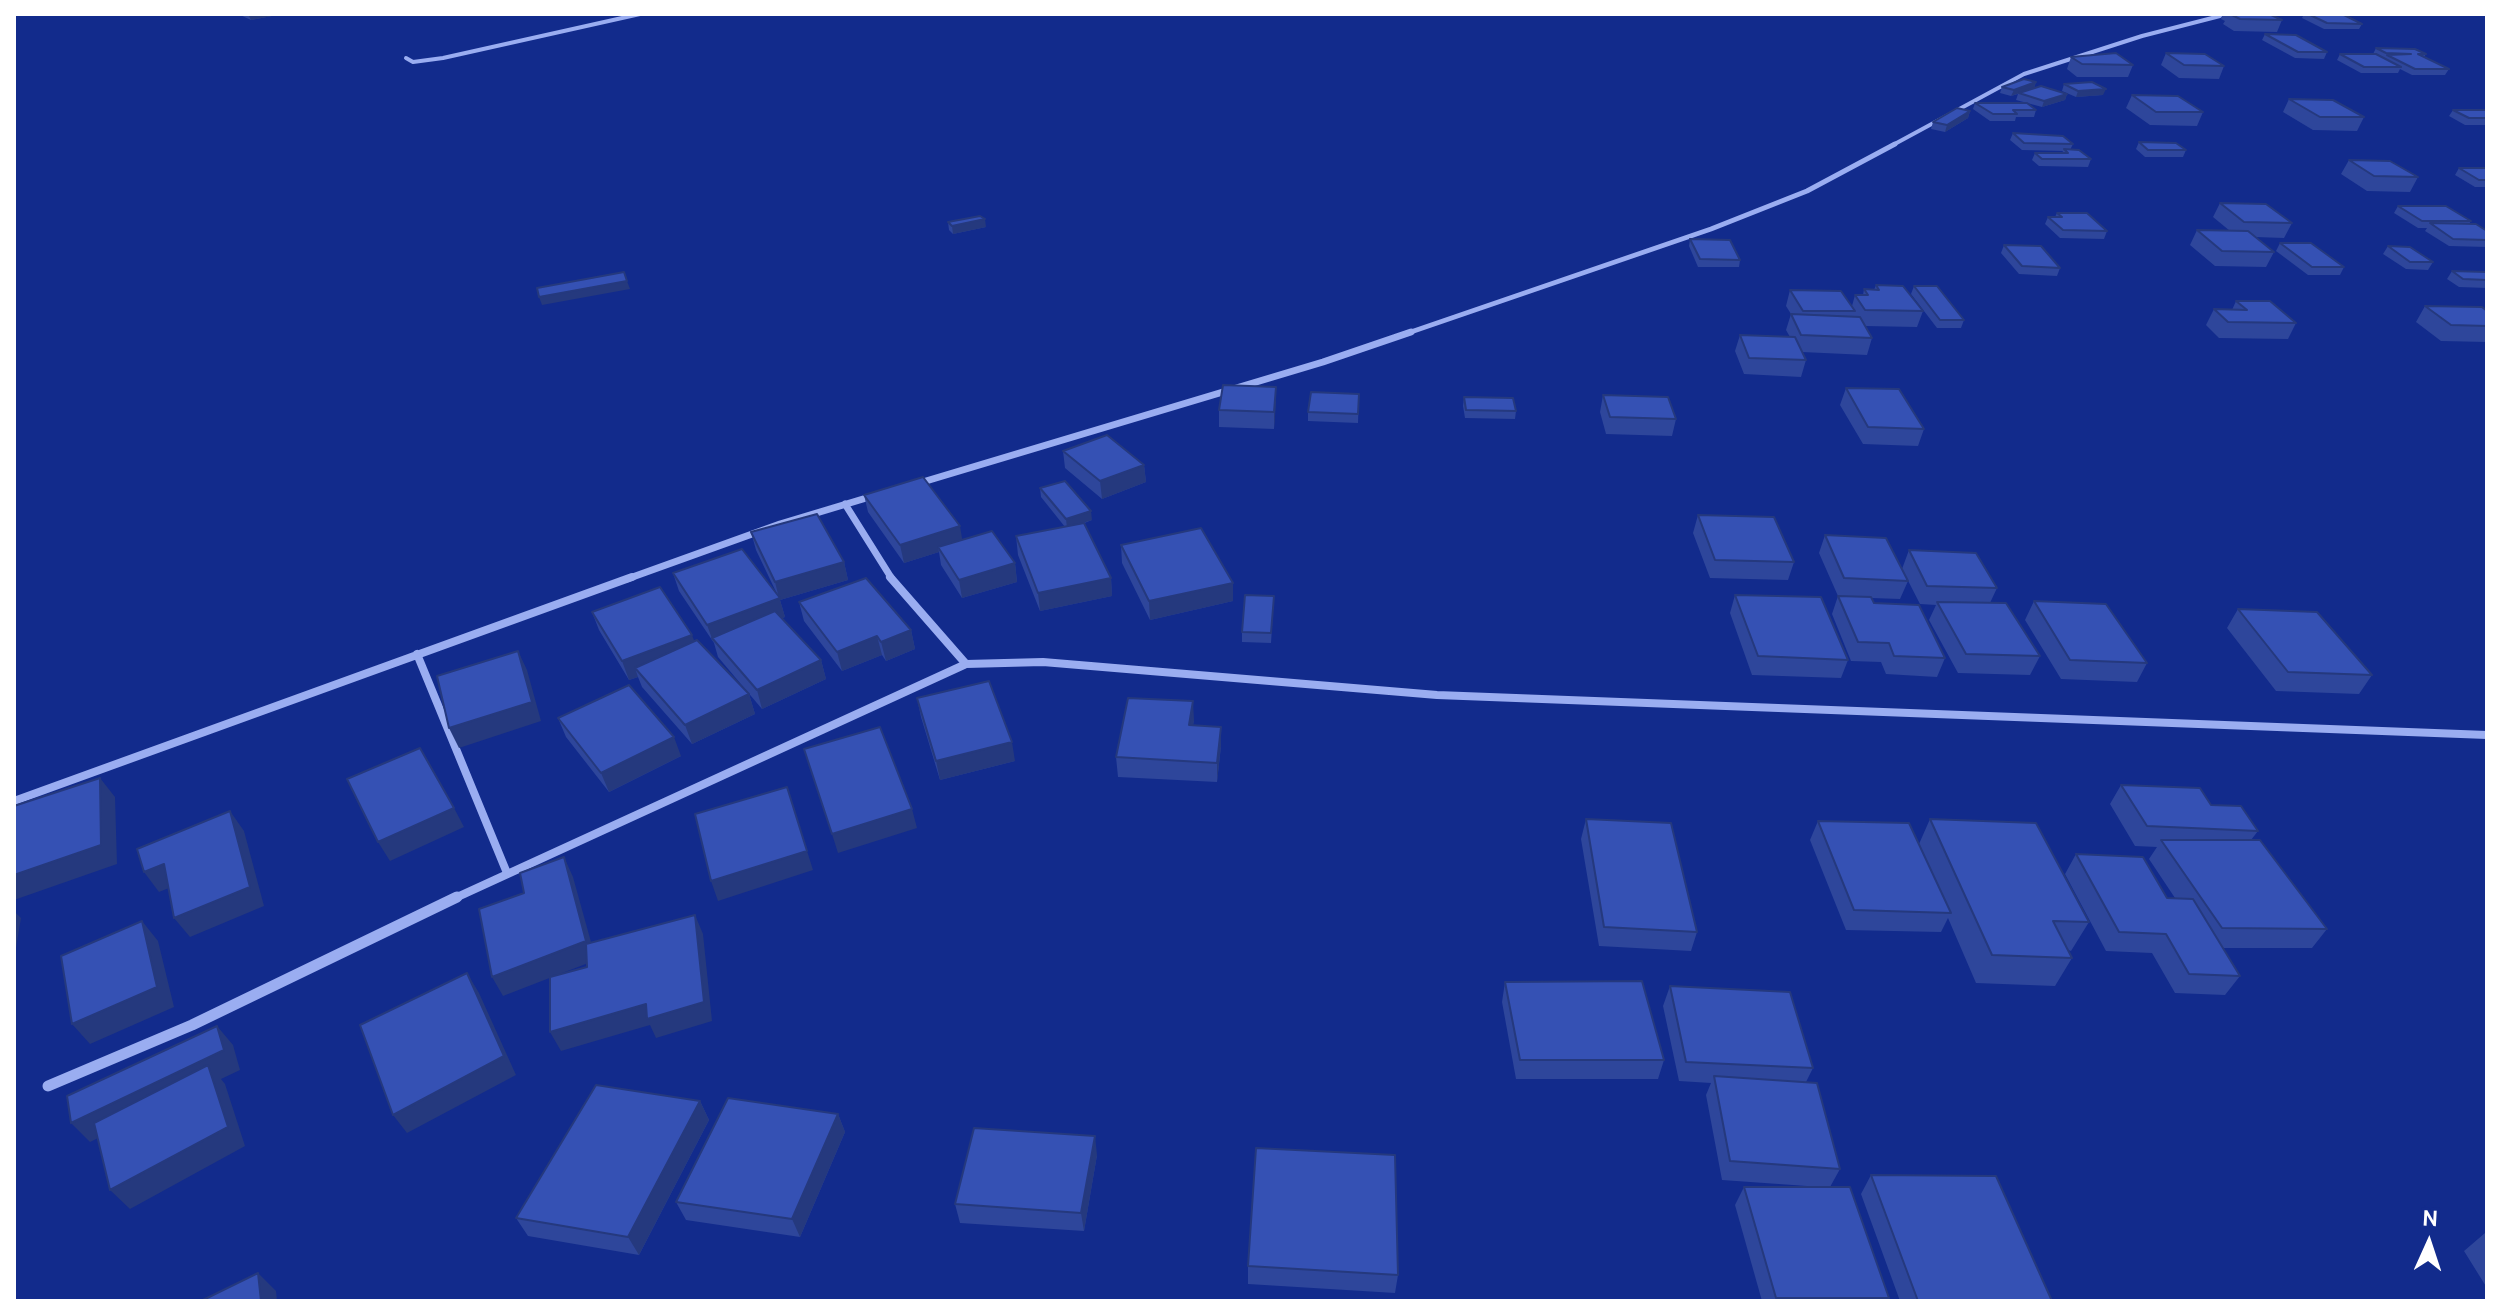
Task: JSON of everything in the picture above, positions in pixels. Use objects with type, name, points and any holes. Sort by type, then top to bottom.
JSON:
[{"type":"street","points":[[406,58],[413,62],[443,58],[640,14]]},
{"type":"street","points":[[906,487],[1323,362],[1711,229],[1807,191],[2024,74],[2142,36],[2220,16]]},
{"type":"street","points":[[14,801],[780,524],[876,496]]},
{"type":"street","points":[[845,504],[885,572],[966,664]]},
{"type":"street","points":[[417,654],[507,873]]},
{"type":"street","points":[[48,1086],[192,1025],[507,873],[966,664],[1043,662],[1437,695],[2487,735]]},
{"type":"building","points":[[2230,14],[2269,14],[2282,20],[2240,19]]},
{"type":"building","points":[[2308,14],[2342,14],[2362,24],[2327,23]]},
{"type":"building","points":[[2265,34],[2296,35],[2327,52],[2298,52]]},
{"type":"building","points":[[2376,48],[2415,49],[2426,54],[2418,54],[2449,69],[2415,69],[2387,55],[2411,54],[2386,53]]},
{"type":"building","points":[[2116,53],[2133,65],[2082,64],[2071,57]]},
{"type":"building","points":[[2166,53],[2205,54],[2224,66],[2184,65]]},
{"type":"building","points":[[2340,54],[2376,54],[2401,67],[2364,67]]},
{"type":"building","points":[[2024,79],[2036,82],[2014,90],[2002,87]]},
{"type":"building","points":[[2092,82],[2106,89],[2078,91],[2064,84]]},
{"type":"building","points":[[2041,86],[2067,94],[2044,101],[2019,93]]},
{"type":"building","points":[[2132,95],[2178,96],[2203,112],[2156,112]]},
{"type":"building","points":[[2289,99],[2333,100],[2364,117],[2320,117]]},
{"type":"building","points":[[1975,103],[2027,103],[2036,110],[1993,114]]},
{"type":"building","points":[[1957,108],[1970,111],[1947,125],[1933,122]]},
{"type":"building","points":[[2453,110],[2487,110],[2487,118],[2469,118]]},
{"type":"building","points":[[2013,133],[2063,136],[2073,144],[2024,143]]},
{"type":"building","points":[[2139,142],[2176,143],[2186,150],[2148,150]]},
{"type":"building","points":[[2064,149],[2079,150],[2091,159],[2042,159],[2035,153],[2068,153]]},
{"type":"building","points":[[2349,160],[2390,161],[2418,177],[2374,176]]},
{"type":"building","points":[[2459,168],[2487,168],[2487,180],[2479,180]]},
{"type":"building","points":[[2220,203],[2266,204],[2292,223],[2244,222]]},
{"type":"building","points":[[2398,206],[2446,206],[2471,221],[2422,221]]},
{"type":"building","points":[[2057,213],[2087,213],[2107,231],[2063,230],[2048,217],[2062,217]]},
{"type":"building","points":[[980,216],[985,219],[952,226],[948,222]]},
{"type":"building","points":[[2430,223],[2476,224],[2487,231],[2487,240],[2453,239]]},
{"type":"building","points":[[2197,230],[2248,231],[2274,252],[2222,251]]},
{"type":"building","points":[[1690,239],[1730,240],[1740,260],[1700,259]]},
{"type":"building","points":[[2280,243],[2311,243],[2344,267],[2312,267]]},
{"type":"building","points":[[2004,245],[2041,246],[2060,268],[2022,266]]},
{"type":"building","points":[[2388,246],[2410,247],[2433,262],[2410,262]]},
{"type":"building","points":[[2452,271],[2487,272],[2487,280],[2463,279]]},
{"type":"building","points":[[624,272],[627,281],[539,297],[537,288]]},
{"type":"building","points":[[1876,285],[1903,286],[1923,311],[1865,310],[1855,295],[1868,295],[1864,289],[1879,290]]},
{"type":"building","points":[[1914,286],[1937,286],[1964,320],[1940,320]]},
{"type":"building","points":[[1790,290],[1841,291],[1855,311],[1803,311]]},
{"type":"building","points":[[2236,301],[2270,301],[2296,323],[2228,322],[2214,309],[2247,310]]},
{"type":"building","points":[[2425,306],[2482,307],[2487,311],[2487,326],[2451,325]]},
{"type":"building","points":[[1791,314],[1860,317],[1872,338],[1801,335]]},
{"type":"building","points":[[1740,335],[1795,337],[1806,360],[1749,358]]},
{"type":"building","points":[[1223,385],[1276,387],[1274,412],[1219,410]]},
{"type":"building","points":[[1846,388],[1899,389],[1924,429],[1868,427]]},
{"type":"building","points":[[1311,392],[1359,394],[1358,414],[1308,412]]},
{"type":"building","points":[[1603,395],[1668,397],[1676,419],[1610,417]]},
{"type":"building","points":[[1464,397],[1513,398],[1516,411],[1466,410]]},
{"type":"building","points":[[1107,435],[1144,465],[1100,481],[1063,451]]},
{"type":"building","points":[[923,477],[960,526],[900,545],[864,495]]},
{"type":"building","points":[[1065,481],[1091,511],[1066,519],[1040,488]]},
{"type":"building","points":[[817,514],[844,562],[775,582],[751,532]]},
{"type":"building","points":[[1698,515],[1774,517],[1794,562],[1715,560]]},
{"type":"building","points":[[1084,523],[1111,578],[1038,593],[1016,536]]},
{"type":"building","points":[[1201,528],[1233,583],[1149,601],[1121,545]]},
{"type":"building","points":[[992,531],[1015,563],[959,580],[938,547]]},
{"type":"building","points":[[1825,535],[1886,538],[1908,581],[1844,578]]},
{"type":"building","points":[[742,549],[780,598],[707,625],[673,573]]},
{"type":"building","points":[[1909,550],[1976,553],[1997,588],[1927,586]]},
{"type":"building","points":[[866,578],[911,630],[881,642],[877,636],[837,652],[799,602]]},
{"type":"building","points":[[660,587],[692,635],[622,661],[592,612]]},
{"type":"building","points":[[1245,595],[1274,596],[1271,633],[1242,632]]},
{"type":"building","points":[[1735,595],[1821,597],[1848,660],[1758,656]]},
{"type":"building","points":[[1838,596],[1871,597],[1874,603],[1919,605],[1945,658],[1894,656],[1889,643],[1858,642]]},
{"type":"building","points":[[2034,601],[2106,604],[2147,663],[2070,660]]},
{"type":"building","points":[[1937,602],[2006,603],[2040,656],[1966,654]]},
{"type":"building","points":[[2238,609],[2317,612],[2372,675],[2288,672]]},
{"type":"building","points":[[775,611],[821,660],[757,690],[712,638]]},
{"type":"building","points":[[697,640],[749,694],[685,725],[635,668]]},
{"type":"building","points":[[518,651],[532,702],[449,728],[437,676]]},
{"type":"building","points":[[989,681],[1012,742],[936,761],[917,698]]},
{"type":"building","points":[[629,685],[674,737],[601,773],[558,718]]},
{"type":"building","points":[[1128,698],[1193,701],[1189,725],[1221,727],[1217,763],[1116,757]]},
{"type":"building","points":[[880,727],[912,809],[832,834],[804,749]]},
{"type":"building","points":[[420,748],[454,808],[378,842],[347,779]]},
{"type":"building","points":[[100,778],[101,845],[14,875],[14,806]]},
{"type":"building","points":[[2121,785],[2200,788],[2211,805],[2241,806],[2258,831],[2147,826]]},
{"type":"building","points":[[787,787],[807,851],[711,881],[695,814]]},
{"type":"building","points":[[230,811],[250,887],[174,918],[164,864],[144,872],[137,849]]},
{"type":"building","points":[[1586,819],[1671,823],[1697,932],[1604,927]]},
{"type":"building","points":[[1930,819],[2036,823],[2089,922],[2053,921],[2072,958],[1992,955]]},
{"type":"building","points":[[1818,821],[1909,823],[1951,913],[1854,910]]},
{"type":"building","points":[[2161,840],[2260,840],[2327,929],[2222,928]]},
{"type":"building","points":[[2076,854],[2143,857],[2167,898],[2193,899],[2240,976],[2189,974],[2166,934],[2119,932]]},
{"type":"building","points":[[564,857],[586,941],[492,977],[479,909],[524,893],[520,873]]},
{"type":"building","points":[[695,915],[704,1002],[647,1019],[646,1004],[550,1032],[550,977],[587,967],[586,944]]},
{"type":"building","points":[[142,921],[157,987],[72,1024],[61,956]]},
{"type":"building","points":[[467,973],[504,1056],[393,1115],[360,1025]]},
{"type":"building","points":[[1642,981],[1664,1060],[1520,1060],[1505,982]]},
{"type":"building","points":[[1670,986],[1790,992],[1813,1068],[1686,1062]]},
{"type":"building","points":[[217,1026],[224,1050],[71,1123],[67,1096]]},
{"type":"building","points":[[208,1065],[228,1127],[110,1190],[94,1123]]},
{"type":"building","points":[[1714,1076],[1817,1083],[1840,1169],[1730,1161]]},
{"type":"building","points":[[596,1085],[700,1101],[628,1237],[516,1218]]},
{"type":"building","points":[[728,1098],[838,1114],[792,1219],[676,1202]]},
{"type":"building","points":[[974,1128],[1095,1136],[1081,1213],[955,1204]]},
{"type":"building","points":[[1256,1148],[1395,1155],[1398,1275],[1248,1266]]},
{"type":"building","points":[[1871,1175],[1996,1176],[2052,1301],[1918,1301]]},
{"type":"building","points":[[1744,1187],[1850,1187],[1889,1298],[1776,1298]]},
{"type":"building","points":[[258,1273],[261,1301],[201,1301]]}]
